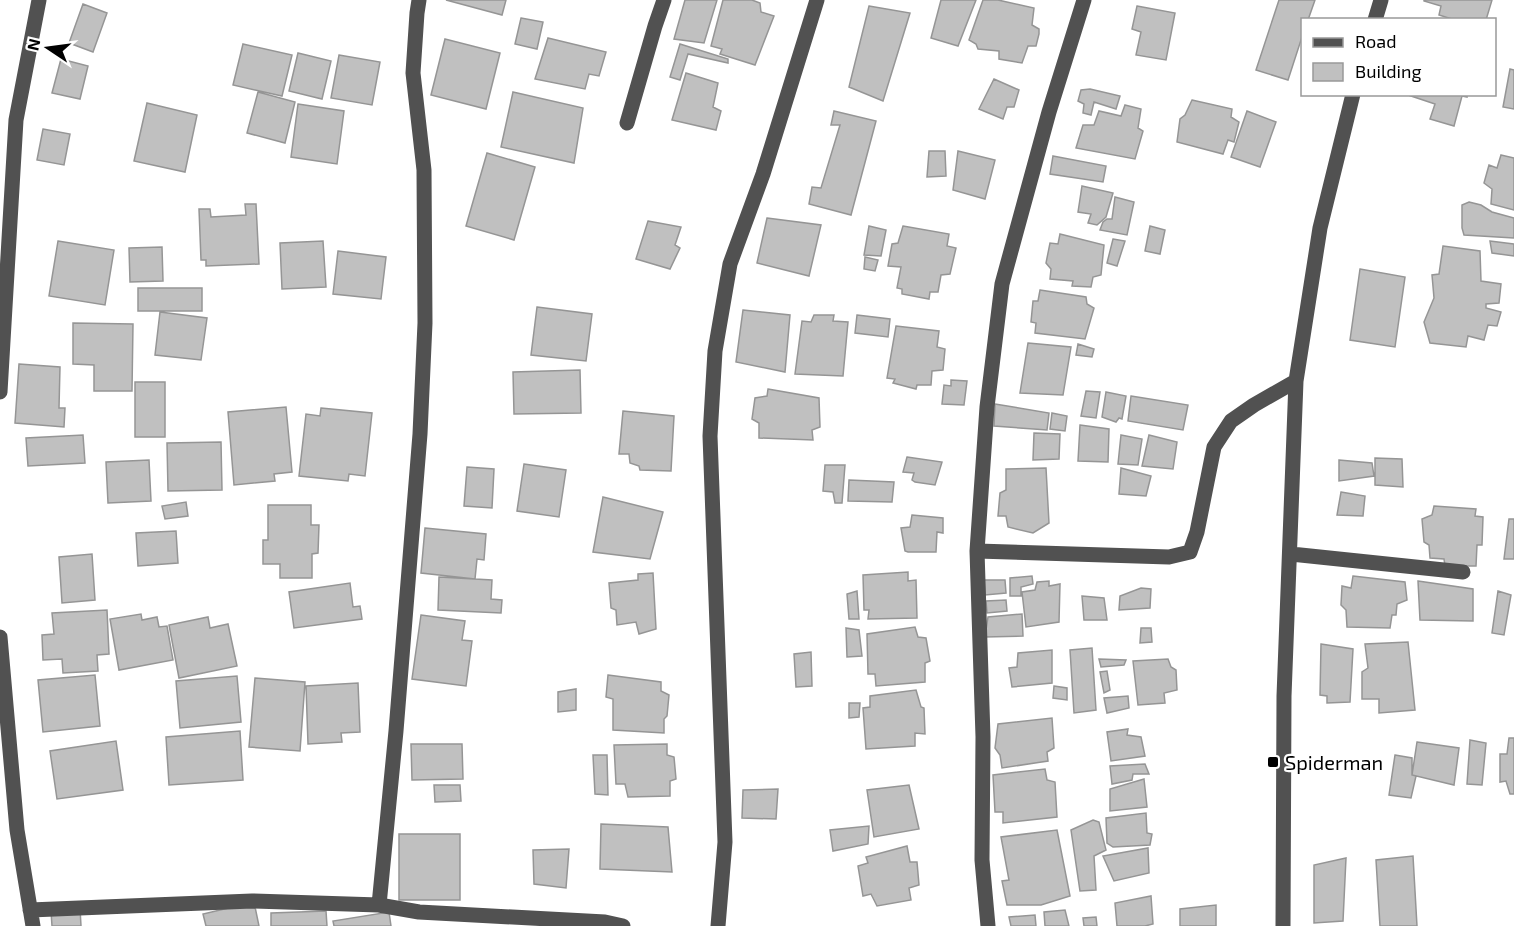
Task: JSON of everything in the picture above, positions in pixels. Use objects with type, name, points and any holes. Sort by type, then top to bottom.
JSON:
[{"type":"street","points":[[0,392],[16,120],[39,0]]},
{"type":"street","points":[[378,904],[396,730],[420,434],[425,323],[424,170],[413,73],[419,0]]},
{"type":"street","points":[[627,123],[664,0]]},
{"type":"street","points":[[718,926],[725,842],[710,436],[715,351],[730,264],[763,174],[817,0]]},
{"type":"street","points":[[988,926],[982,860],[983,737],[977,551],[987,407],[1002,284],[1048,112],[1084,0]]},
{"type":"street","points":[[1376,18],[1381,0]]},
{"type":"street","points":[[1283,926],[1284,696],[1296,381],[1320,228],[1353,96]]},
{"type":"street","points":[[977,551],[1169,557],[1190,552],[1197,532],[1214,447],[1232,421],[1254,405],[1296,381]]},
{"type":"street","points":[[1291,554],[1463,572]]},
{"type":"street","points":[[0,637],[17,830],[33,926]]},
{"type":"street","points":[[30,910],[252,901],[378,904],[420,919],[605,922],[624,926]]},
{"type":"building","points":[[446,0],[506,0],[502,15]]},
{"type":"building","points":[[685,0],[717,0],[704,43],[674,39]]},
{"type":"building","points":[[723,0],[752,0],[760,3],[761,12],[774,16],[755,65],[720,54],[722,49],[711,46]]},
{"type":"building","points":[[941,0],[976,0],[958,46],[931,38]]},
{"type":"building","points":[[983,0],[998,0],[1034,8],[1032,25],[1039,29],[1039,34],[1036,46],[1028,46],[1022,63],[999,59],[999,51],[978,49],[976,44],[969,40]]},
{"type":"building","points":[[1279,0],[1315,0],[1309,18],[1301,18],[1301,40],[1288,80],[1256,70]]},
{"type":"building","points":[[1492,0],[1487,18],[1449,18],[1439,15],[1441,6],[1424,1]]},
{"type":"building","points":[[83,4],[107,13],[93,52],[69,43]]},
{"type":"building","points":[[869,6],[910,13],[883,101],[849,87]]},
{"type":"building","points":[[1137,6],[1175,13],[1166,60],[1136,55],[1141,32],[1132,29]]},
{"type":"building","points":[[521,18],[543,22],[537,49],[515,44]]},
{"type":"building","points":[[548,38],[606,52],[599,76],[589,74],[585,89],[535,79]]},
{"type":"building","points":[[445,39],[500,53],[486,109],[431,95]]},
{"type":"building","points":[[243,44],[292,55],[282,96],[233,85]]},
{"type":"building","points":[[680,44],[728,59],[728,63],[688,54],[680,80],[670,77]]},
{"type":"building","points":[[298,53],[331,61],[322,99],[289,91]]},
{"type":"building","points":[[339,55],[380,62],[372,105],[331,98]]},
{"type":"building","points":[[61,59],[88,66],[80,99],[52,93]]},
{"type":"building","points":[[1510,69],[1514,70],[1514,109],[1503,107]]},
{"type":"building","points":[[686,73],[718,83],[713,107],[721,111],[716,130],[672,120]]},
{"type":"building","points":[[994,79],[1019,90],[1014,107],[1007,107],[1003,119],[979,109]]},
{"type":"building","points":[[1090,89],[1120,96],[1116,109],[1094,102],[1091,115],[1083,113],[1084,104],[1078,101],[1081,90]]},
{"type":"building","points":[[258,92],[295,102],[285,143],[247,133]]},
{"type":"building","points":[[513,92],[583,108],[574,163],[501,147]]},
{"type":"building","points":[[1411,96],[1462,96],[1454,126],[1430,119],[1435,104]]},
{"type":"building","points":[[1192,100],[1232,109],[1231,117],[1239,122],[1234,142],[1228,140],[1223,154],[1177,142],[1180,119],[1185,115]]},
{"type":"building","points":[[147,103],[197,115],[185,172],[134,161]]},
{"type":"building","points":[[298,104],[344,111],[337,164],[291,157]]},
{"type":"building","points":[[1125,105],[1141,109],[1138,128],[1143,131],[1135,159],[1076,148],[1083,125],[1094,125],[1099,111],[1121,116]]},
{"type":"building","points":[[834,111],[876,121],[851,215],[809,204],[812,187],[821,188],[840,125],[831,125]]},
{"type":"building","points":[[1247,111],[1276,122],[1260,167],[1231,157]]},
{"type":"building","points":[[43,129],[70,134],[64,165],[37,160]]},
{"type":"building","points":[[929,151],[945,151],[946,176],[927,177]]},
{"type":"building","points":[[958,151],[995,160],[985,199],[953,190]]},
{"type":"building","points":[[487,153],[535,167],[514,240],[466,226]]},
{"type":"building","points":[[1501,155],[1514,158],[1514,210],[1491,204],[1492,189],[1484,183],[1489,165],[1497,168]]},
{"type":"building","points":[[1053,156],[1106,166],[1103,182],[1050,174]]},
{"type":"building","points":[[1082,186],[1113,193],[1106,217],[1097,225],[1088,223],[1091,214],[1078,212]]},
{"type":"building","points":[[1115,197],[1134,202],[1127,235],[1100,230],[1103,222],[1112,219]]},
{"type":"building","points":[[1469,202],[1514,218],[1514,238],[1464,235],[1462,205]]},
{"type":"building","points":[[245,204],[256,204],[259,264],[206,266],[206,260],[201,260],[199,209],[210,209],[211,217],[246,215]]},
{"type":"building","points":[[767,218],[821,225],[809,276],[757,263]]},
{"type":"building","points":[[648,221],[681,227],[675,245],[680,248],[670,269],[636,259]]},
{"type":"building","points":[[869,226],[886,230],[881,256],[864,255]]},
{"type":"building","points":[[903,226],[949,234],[947,246],[956,248],[950,274],[941,275],[938,292],[930,292],[929,299],[902,294],[902,289],[897,288],[901,267],[888,266],[892,244],[898,243]]},
{"type":"building","points":[[1150,226],[1165,230],[1160,254],[1145,251]]},
{"type":"building","points":[[1060,234],[1104,245],[1101,275],[1093,277],[1091,287],[1072,286],[1073,281],[1050,279],[1051,269],[1046,263],[1050,243],[1058,244]]},
{"type":"building","points":[[1113,239],[1125,241],[1117,266],[1107,263]]},
{"type":"building","points":[[58,241],[114,250],[105,305],[49,296]]},
{"type":"building","points":[[323,241],[326,287],[282,289],[280,243]]},
{"type":"building","points":[[1490,241],[1514,244],[1514,256],[1492,253]]},
{"type":"building","points":[[1443,246],[1480,251],[1481,281],[1501,284],[1499,303],[1486,304],[1486,308],[1501,312],[1497,326],[1488,325],[1484,340],[1468,336],[1466,347],[1430,343],[1424,322],[1434,298],[1432,275],[1439,274]]},
{"type":"building","points":[[162,247],[163,281],[130,282],[129,248]]},
{"type":"building","points":[[338,251],[386,257],[381,299],[333,294]]},
{"type":"building","points":[[865,257],[878,260],[875,271],[864,269]]},
{"type":"building","points":[[1360,269],[1405,277],[1395,347],[1350,340]]},
{"type":"building","points":[[138,288],[202,288],[202,311],[138,311]]},
{"type":"building","points":[[1040,290],[1086,297],[1087,304],[1094,308],[1085,339],[1035,333],[1036,323],[1031,322],[1033,301],[1038,301]]},
{"type":"building","points":[[537,307],[592,314],[586,361],[531,355]]},
{"type":"building","points":[[743,310],[790,315],[785,372],[736,362]]},
{"type":"building","points":[[160,312],[207,318],[201,360],[155,355]]},
{"type":"building","points":[[814,315],[834,315],[833,321],[848,322],[843,376],[795,374],[802,321],[811,322]]},
{"type":"building","points":[[857,315],[890,319],[888,337],[855,333]]},
{"type":"building","points":[[73,323],[133,324],[132,391],[94,391],[94,365],[73,364]]},
{"type":"building","points":[[896,326],[939,331],[937,347],[945,349],[943,370],[932,371],[931,385],[917,385],[916,389],[893,383],[895,379],[887,378]]},
{"type":"building","points":[[1028,343],[1071,347],[1063,395],[1020,393]]},
{"type":"building","points":[[1078,344],[1094,349],[1092,357],[1076,355]]},
{"type":"building","points":[[19,364],[60,367],[59,408],[65,408],[64,427],[15,423]]},
{"type":"building","points":[[580,370],[581,413],[514,414],[513,372]]},
{"type":"building","points":[[951,380],[967,381],[964,405],[942,404],[944,385],[951,386]]},
{"type":"building","points":[[135,382],[165,382],[165,437],[135,437]]},
{"type":"building","points":[[768,389],[819,398],[820,427],[812,430],[813,440],[759,438],[759,423],[752,419],[755,398],[767,396]]},
{"type":"building","points":[[1086,391],[1100,392],[1096,418],[1081,416]]},
{"type":"building","points":[[1106,392],[1126,396],[1122,419],[1119,418],[1116,422],[1102,417]]},
{"type":"building","points":[[1131,396],[1188,405],[1183,430],[1128,421]]},
{"type":"building","points":[[995,404],[1049,413],[1047,430],[994,426]]},
{"type":"building","points":[[286,407],[292,472],[274,474],[275,481],[234,485],[228,412]]},
{"type":"building","points":[[321,408],[372,413],[365,476],[349,474],[348,481],[299,476],[306,414],[320,416]]},
{"type":"building","points":[[623,411],[674,416],[671,471],[640,470],[639,466],[630,463],[629,454],[619,454]]},
{"type":"building","points":[[1052,413],[1067,416],[1065,431],[1050,429]]},
{"type":"building","points":[[1080,425],[1109,429],[1108,462],[1078,461]]},
{"type":"building","points":[[1034,433],[1060,434],[1059,459],[1033,460]]},
{"type":"building","points":[[83,435],[85,463],[28,466],[26,438]]},
{"type":"building","points":[[1121,435],[1142,439],[1138,465],[1118,464]]},
{"type":"building","points":[[1149,435],[1177,442],[1173,469],[1142,466]]},
{"type":"building","points":[[221,442],[222,490],[168,491],[167,443]]},
{"type":"building","points":[[907,457],[942,462],[935,485],[915,482],[912,480],[914,473],[903,472]]},
{"type":"building","points":[[1375,458],[1402,459],[1403,487],[1375,485]]},
{"type":"building","points":[[149,460],[151,501],[108,503],[106,462]]},
{"type":"building","points":[[1339,460],[1372,463],[1374,476],[1339,481]]},
{"type":"building","points":[[524,464],[566,470],[559,517],[517,511]]},
{"type":"building","points":[[825,465],[845,465],[842,503],[835,503],[833,492],[823,491]]},
{"type":"building","points":[[467,467],[494,469],[492,508],[464,506]]},
{"type":"building","points":[[1046,468],[1049,523],[1033,533],[1008,527],[1006,516],[998,516],[1000,493],[1006,490],[1006,469]]},
{"type":"building","points":[[1121,468],[1151,476],[1146,496],[1119,494]]},
{"type":"building","points":[[849,480],[894,482],[892,502],[848,501]]},
{"type":"building","points":[[1341,492],[1365,496],[1363,516],[1337,515]]},
{"type":"building","points":[[603,497],[663,512],[650,559],[593,552]]},
{"type":"building","points":[[186,502],[188,516],[165,519],[162,506]]},
{"type":"building","points":[[268,505],[311,505],[311,525],[319,525],[318,553],[312,554],[312,578],[280,578],[280,564],[263,564],[263,540],[268,540]]},
{"type":"building","points":[[1434,506],[1476,509],[1475,516],[1483,517],[1482,545],[1477,545],[1476,566],[1445,566],[1444,559],[1430,558],[1429,545],[1424,542],[1422,519],[1432,515]]},
{"type":"building","points":[[912,515],[943,518],[943,533],[937,532],[936,552],[905,551],[901,528],[910,527]]},
{"type":"building","points":[[1509,519],[1514,519],[1514,559],[1504,559]]},
{"type":"building","points":[[425,528],[486,534],[484,560],[477,559],[475,579],[421,573]]},
{"type":"building","points":[[176,531],[178,563],[138,566],[136,533]]},
{"type":"building","points":[[92,554],[95,600],[62,603],[59,557]]},
{"type":"building","points":[[908,572],[908,581],[916,580],[917,618],[868,619],[869,610],[864,610],[863,575]]},
{"type":"building","points":[[653,573],[656,629],[639,634],[636,622],[617,625],[616,610],[611,608],[609,583],[638,580],[638,574]]},
{"type":"building","points":[[1032,576],[1033,584],[1021,587],[1021,596],[1010,596],[1010,578]]},
{"type":"building","points":[[1353,576],[1405,582],[1407,600],[1397,604],[1396,615],[1392,615],[1390,628],[1347,627],[1346,610],[1341,605],[1342,586],[1351,588]]},
{"type":"building","points":[[439,577],[492,580],[491,599],[502,600],[501,613],[438,610]]},
{"type":"building","points":[[984,580],[1005,580],[1006,593],[985,595]]},
{"type":"building","points":[[1049,581],[1049,586],[1060,584],[1059,622],[1026,627],[1022,592],[1035,590],[1037,582]]},
{"type":"building","points":[[1418,581],[1473,589],[1473,621],[1420,620]]},
{"type":"building","points":[[350,583],[353,607],[360,606],[362,619],[294,628],[289,592]]},
{"type":"building","points":[[1141,588],[1151,589],[1150,608],[1119,610],[1120,596]]},
{"type":"building","points":[[857,591],[859,619],[849,619],[847,594]]},
{"type":"building","points":[[1498,591],[1511,595],[1504,635],[1492,633]]},
{"type":"building","points":[[1082,596],[1104,598],[1107,620],[1084,620]]},
{"type":"building","points":[[1006,600],[1007,611],[987,613],[986,601]]},
{"type":"building","points":[[107,610],[109,654],[97,655],[98,671],[63,673],[62,659],[43,660],[42,635],[54,634],[52,613]]},
{"type":"building","points":[[141,614],[142,620],[157,617],[159,627],[167,626],[173,660],[119,670],[110,619]]},
{"type":"building","points":[[1022,614],[1023,636],[985,637],[988,617]]},
{"type":"building","points":[[421,615],[465,621],[462,640],[472,641],[466,686],[412,679]]},
{"type":"building","points":[[208,617],[210,628],[228,624],[237,666],[179,678],[169,625]]},
{"type":"building","points":[[915,627],[918,637],[926,638],[930,661],[925,663],[925,682],[876,686],[875,674],[868,674],[867,634]]},
{"type":"building","points":[[846,628],[859,630],[862,656],[847,657]]},
{"type":"building","points":[[1141,628],[1151,628],[1152,642],[1140,643]]},
{"type":"building","points":[[1408,642],[1415,710],[1379,713],[1379,699],[1362,699],[1362,672],[1368,668],[1365,644]]},
{"type":"building","points":[[1321,644],[1353,649],[1350,702],[1327,703],[1327,696],[1320,695]]},
{"type":"building","points":[[1092,648],[1096,710],[1074,713],[1070,650]]},
{"type":"building","points":[[1052,650],[1052,683],[1012,687],[1009,668],[1017,667],[1018,653]]},
{"type":"building","points":[[811,652],[812,686],[796,687],[794,654]]},
{"type":"building","points":[[1099,659],[1126,660],[1124,665],[1101,667]]},
{"type":"building","points":[[1168,659],[1171,667],[1176,670],[1177,690],[1164,693],[1165,703],[1138,705],[1133,661]]},
{"type":"building","points":[[1107,671],[1110,690],[1104,693],[1100,672]]},
{"type":"building","points":[[95,675],[100,726],[43,732],[38,680]]},
{"type":"building","points":[[608,675],[661,682],[661,691],[669,695],[667,716],[664,719],[664,733],[613,730],[613,699],[606,697]]},
{"type":"building","points":[[237,676],[241,722],[180,728],[176,681]]},
{"type":"building","points":[[255,678],[305,682],[300,751],[249,747]]},
{"type":"building","points":[[358,683],[360,732],[341,733],[342,742],[308,744],[306,686]]},
{"type":"building","points":[[1054,686],[1067,688],[1067,700],[1053,698]]},
{"type":"building","points":[[576,689],[576,710],[558,712],[558,692]]},
{"type":"building","points":[[916,690],[921,707],[924,708],[925,734],[915,733],[915,746],[866,749],[863,708],[870,707],[870,696]]},
{"type":"building","points":[[1128,696],[1129,708],[1107,713],[1104,698]]},
{"type":"building","points":[[849,703],[860,703],[859,717],[849,718]]},
{"type":"building","points":[[1052,718],[1054,748],[1047,752],[1048,761],[1002,768],[1000,755],[995,748],[998,724]]},
{"type":"building","points":[[1128,729],[1127,735],[1141,737],[1145,756],[1111,761],[1107,732]]},
{"type":"building","points":[[240,731],[243,780],[169,785],[166,737]]},
{"type":"building","points":[[1509,738],[1514,738],[1514,794],[1510,794],[1506,781],[1500,782],[1500,754],[1507,754]]},
{"type":"building","points":[[1470,740],[1486,743],[1482,785],[1467,784]]},
{"type":"building","points":[[116,741],[123,790],[57,799],[50,751]]},
{"type":"building","points":[[1417,742],[1459,748],[1454,785],[1412,775]]},
{"type":"building","points":[[411,744],[462,744],[463,779],[412,780]]},
{"type":"building","points":[[667,744],[667,755],[674,757],[676,779],[670,781],[670,796],[628,797],[625,784],[616,784],[614,745]]},
{"type":"building","points":[[593,755],[607,755],[608,795],[595,794]]},
{"type":"building","points":[[1395,755],[1412,758],[1412,775],[1416,776],[1411,798],[1389,795]]},
{"type":"building","points":[[1145,764],[1149,774],[1133,774],[1132,780],[1112,784],[1110,766]]},
{"type":"building","points":[[1045,769],[1047,780],[1055,782],[1057,817],[1003,823],[1003,812],[995,812],[993,775]]},
{"type":"building","points":[[1144,779],[1147,807],[1110,811],[1110,789]]},
{"type":"building","points":[[434,785],[460,785],[461,801],[435,802]]},
{"type":"building","points":[[909,785],[919,829],[874,837],[867,790]]},
{"type":"building","points":[[778,789],[776,819],[742,818],[743,790]]},
{"type":"building","points":[[1146,813],[1147,833],[1152,834],[1150,845],[1113,847],[1107,843],[1106,818]]},
{"type":"building","points":[[1093,820],[1099,822],[1106,850],[1094,856],[1096,890],[1080,891],[1071,830]]},
{"type":"building","points":[[601,824],[668,827],[672,872],[600,869]]},
{"type":"building","points":[[869,826],[868,844],[833,851],[830,830]]},
{"type":"building","points":[[1057,830],[1070,896],[1041,905],[1007,905],[1002,881],[1009,880],[1001,837]]},
{"type":"building","points":[[399,834],[460,834],[460,900],[399,900]]},
{"type":"building","points":[[907,846],[910,862],[917,862],[919,885],[909,888],[911,900],[877,906],[871,894],[863,896],[858,866],[868,863],[866,857]]},
{"type":"building","points":[[1148,848],[1149,873],[1114,881],[1103,856]]},
{"type":"building","points":[[569,849],[566,888],[534,884],[533,850]]},
{"type":"building","points":[[1413,856],[1417,926],[1380,926],[1376,860]]},
{"type":"building","points":[[1346,858],[1343,921],[1314,923],[1314,865]]},
{"type":"building","points":[[1151,896],[1153,924],[1117,926],[1115,903]]},
{"type":"building","points":[[254,902],[259,926],[206,926],[203,914]]},
{"type":"building","points":[[1216,905],[1216,926],[1180,926],[1180,909]]},
{"type":"building","points":[[80,908],[81,926],[52,926],[51,911]]},
{"type":"building","points":[[1065,910],[1069,926],[1045,926],[1044,912]]},
{"type":"building","points":[[326,911],[327,926],[271,926],[271,913]]},
{"type":"building","points":[[389,912],[391,926],[334,926],[333,921]]},
{"type":"building","points":[[1035,915],[1036,926],[1011,926],[1009,917]]},
{"type":"building","points":[[1096,917],[1097,926],[1084,926],[1083,918]]},
{"type":"place","name":"Spiderman","points":[[1273,762]]}]
